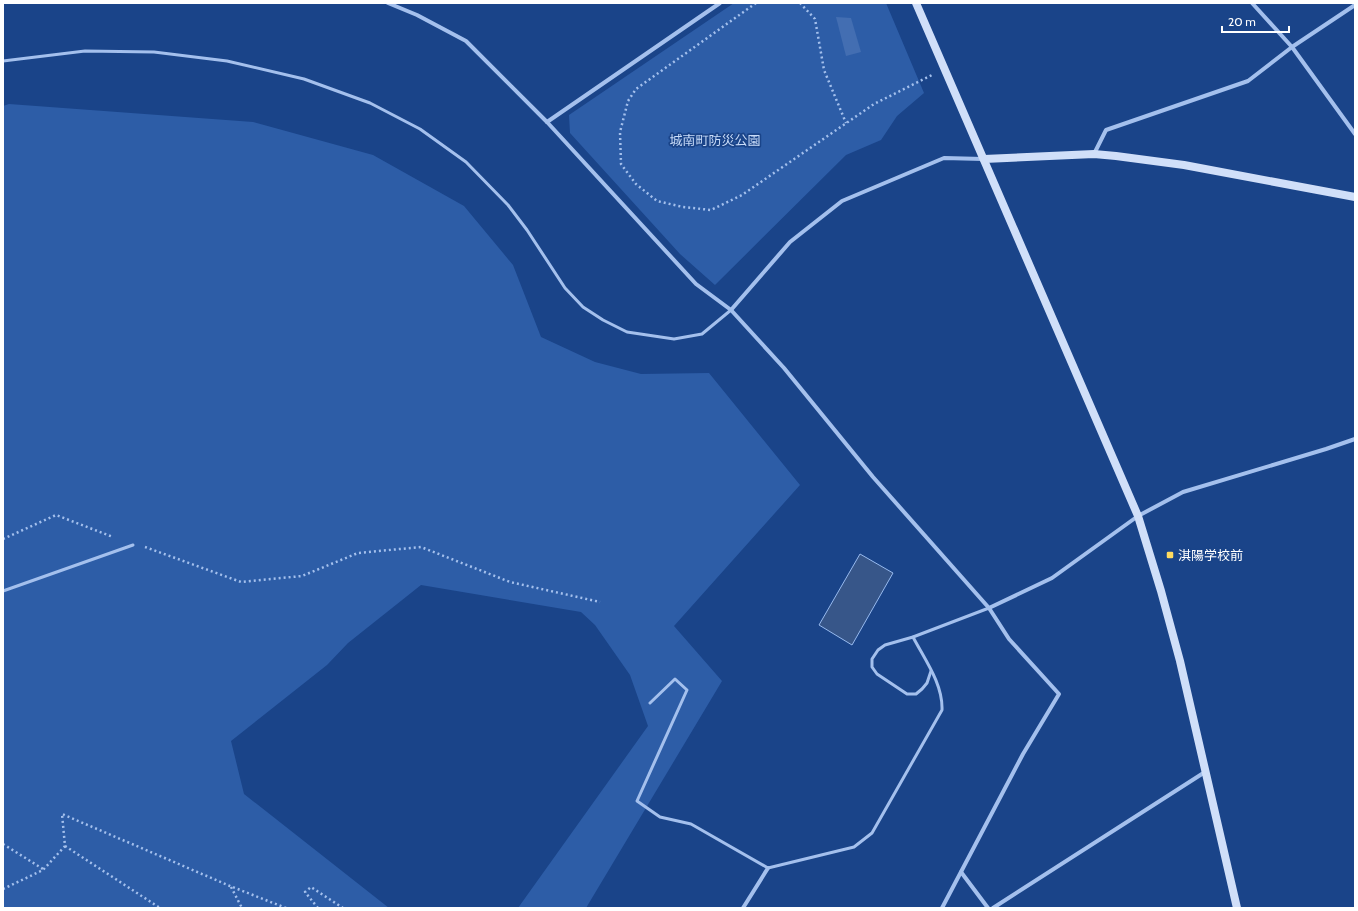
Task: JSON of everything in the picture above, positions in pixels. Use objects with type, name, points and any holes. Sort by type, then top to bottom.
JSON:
[{"type":"street","points":[[388,3],[417,15],[466,41],[547,122],[696,284],[731,310],[784,368],[873,477],[989,608],[1009,639],[1059,694],[1023,754],[942,908]]},
{"type":"street","points":[[547,122],[720,3]]},
{"type":"street","points":[[916,3],[1138,516],[1161,591],[1180,661],[1237,908]]},
{"type":"street","points":[[1252,3],[1292,47],[1355,134]]},
{"type":"street","points":[[1094,154],[1106,130],[1248,81],[1292,47],[1355,5]]},
{"type":"street","points":[[731,310],[790,242],[842,201],[944,158],[984,159],[1094,154],[1184,165],[1355,197]]},
{"type":"street","points":[[989,608],[1052,578],[1138,516],[1183,492],[1355,439]]},
{"type":"street","points":[[992,908],[1205,772]]},
{"type":"street","points":[[744,908],[768,868]]},
{"type":"street","points":[[961,872],[988,908]]},
{"type":"lane","points":[[3,61],[23,57],[85,51],[154,52],[227,61],[304,79],[370,103],[414,126],[466,162],[508,206],[527,230],[565,288],[584,307],[603,320],[628,332],[674,339],[702,334],[731,310]]},
{"type":"lane","points":[[3,591],[133,545]]},
{"type":"lane","points":[[931,671],[927,683],[922,689],[916,694],[907,694],[877,674],[872,666],[872,659],[878,650],[884,645],[913,637],[989,608]]},
{"type":"lane","points":[[650,703],[675,679],[687,690],[637,801],[660,817],[691,824],[768,868],[854,847],[872,833],[942,710],[940,689],[913,637]]},
{"type":"path","points":[[756,3],[636,89],[628,101],[620,132],[621,164],[636,184],[657,201],[683,208],[711,210],[742,195],[874,104],[944,69]]},
{"type":"path","points":[[800,3],[816,19],[824,70],[846,123]]},
{"type":"path","points":[[3,539],[56,515],[133,545],[144,546],[241,582],[302,576],[358,552],[421,547],[510,582],[600,602]]},
{"type":"path","points":[[3,889],[43,870],[65,846],[62,814],[230,886],[286,908]]},
{"type":"path","points":[[3,844],[43,870]]},
{"type":"path","points":[[65,846],[160,908]]},
{"type":"path","points":[[230,886],[242,908]]},
{"type":"path","points":[[318,908],[305,892],[311,887],[343,908]]},
{"type":"green space","name":"城南町防災公園","points":[[734,3],[886,3],[924,93],[897,116],[881,140],[846,155],[715,285],[680,254],[570,133],[569,115]]},
{"type":"green space","points":[[9,104],[253,122],[373,155],[464,206],[513,265],[541,337],[595,362],[641,374],[709,373],[800,485],[674,626],[722,681],[586,908],[518,908],[648,726],[630,675],[595,625],[581,612],[421,585],[348,643],[327,665],[231,741],[244,794],[389,908],[3,908],[3,106]]},
{"type":"shaded area","points":[[860,554],[893,573],[852,645],[819,625]]},
{"type":"building","points":[[836,17],[851,18],[861,52],[846,56]]},
{"type":"place","name":"淇陽学校前","points":[[1170,555]]}]
